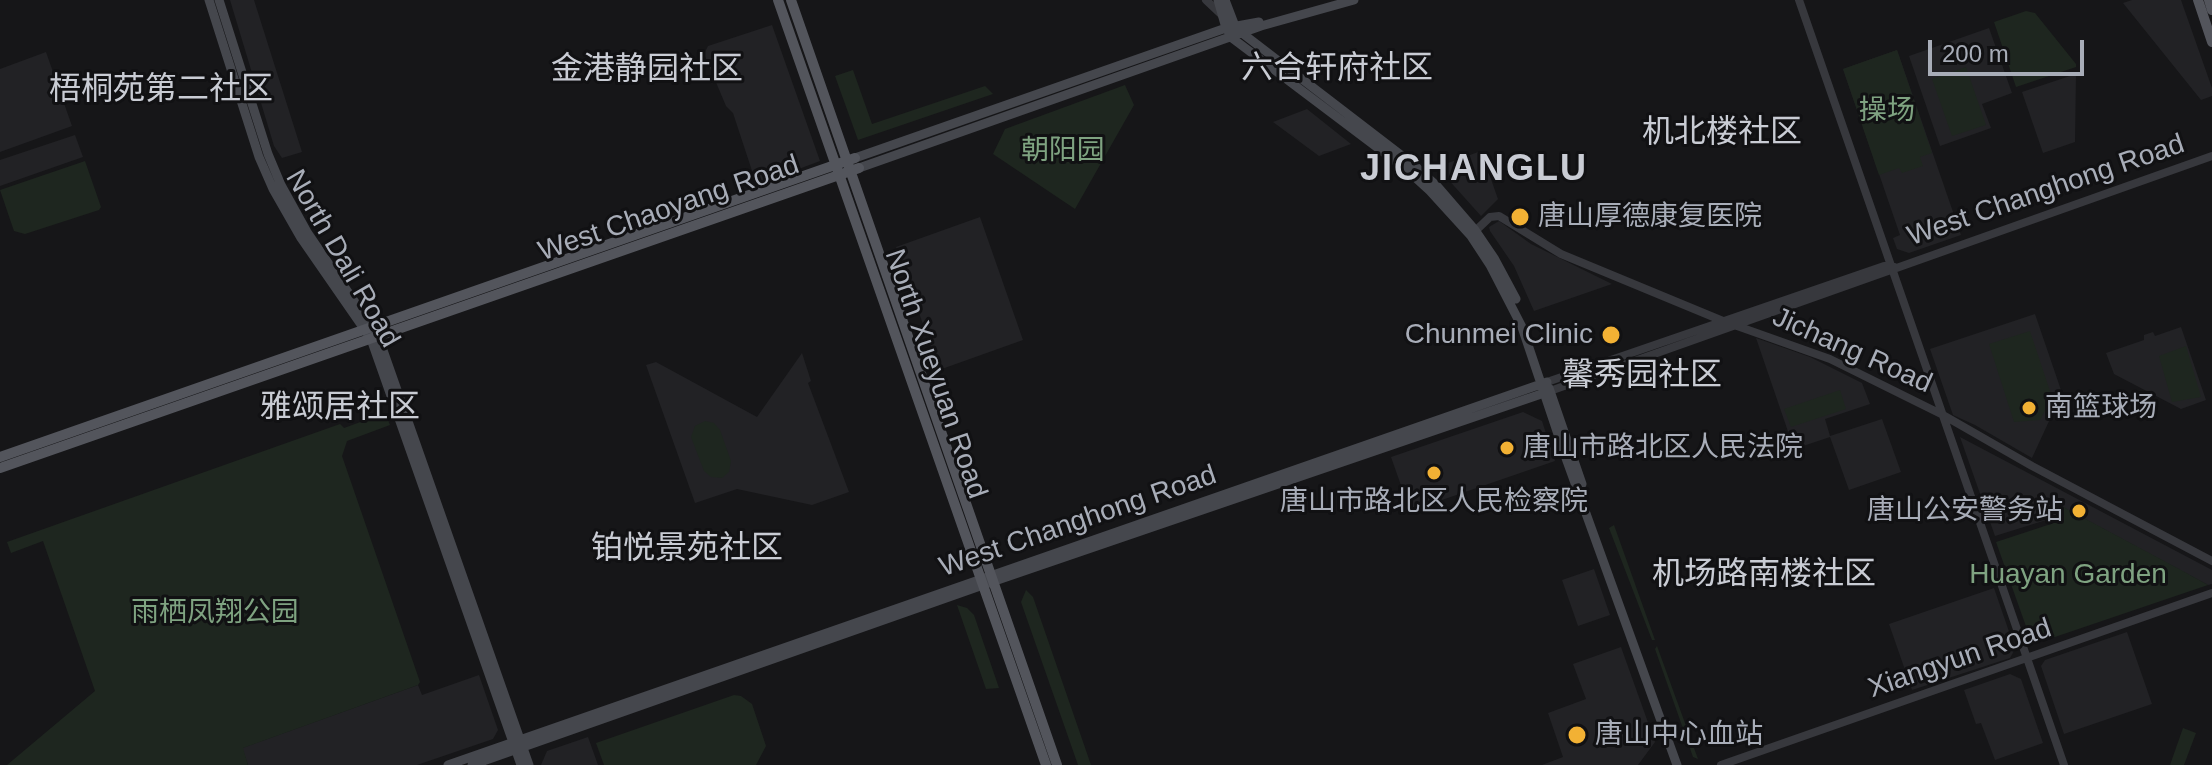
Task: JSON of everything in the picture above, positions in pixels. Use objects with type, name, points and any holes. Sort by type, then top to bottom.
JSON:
[{"type":"main road","name":"North Dali Road","points":[[209,0],[259,157],[273,189],[301,238],[371,333]]},
{"type":"main road","name":"North Dali Road","points":[[219,0],[268,154],[281,185],[371,333],[518,745],[529,765]]},
{"type":"main road","name":"North Xueyuan Road","points":[[778,0],[848,166]]},
{"type":"main road","name":"North Xueyuan Road","points":[[791,0],[987,580],[1046,765]]},
{"type":"main road","points":[[1218,0],[1224,17],[1234,31],[1407,170],[1473,233],[1514,308],[1546,388],[1684,765]]},
{"type":"main road","points":[[1225,0],[1234,31]]},
{"type":"main road","name":"West Chaoyang Road","points":[[0,468],[130,418],[1234,31],[1339,0]]},
{"type":"main road","name":"West Chaoyang Road","points":[[1234,31],[1354,0]]},
{"type":"main road","points":[[2198,0],[2212,42]]},
{"type":"main road","points":[[2209,0],[2212,10]]},
{"type":"main road","points":[[1546,388],[1677,765]]},
{"type":"main road","name":"West Changhong Road","points":[[448,765],[518,745],[1546,388]]},
{"type":"main road","name":"West Chaoyang Road","points":[[0,457],[130,418]]},
{"type":"main road","name":"North Xueyuan Road","points":[[987,580],[1057,765]]},
{"type":"main road","name":"North Dali Road","points":[[518,745],[521,765]]},
{"type":"main road","name":"West Changhong Road","points":[[472,765],[518,745]]},
{"type":"street","points":[[1206,0],[1224,17]]},
{"type":"street","points":[[1799,0],[2064,765]]},
{"type":"street","name":"West Changhong Road","points":[[1546,388],[1886,273],[1894,267],[2212,156]]},
{"type":"street","name":"Jichang Road","points":[[1473,233],[1490,217],[1499,216],[1561,254],[1723,321],[1830,359],[1943,415],[2019,459],[2212,561]]},
{"type":"street","name":"West Changhong Road","points":[[1546,388],[1723,321],[1884,266],[1894,267]]},
{"type":"street","name":"Xiangyun Road","points":[[1721,765],[2212,593]]},
{"type":"shaded area","points":[[230,0],[254,0],[302,152],[282,158],[274,146]]},
{"type":"shaded area","points":[[2132,0],[2181,0],[2212,88],[2212,96],[2201,100],[2123,3]]},
{"type":"shaded area","points":[[772,25],[820,161],[759,184],[756,183],[733,113],[726,106],[704,54],[708,46]]},
{"type":"shaded area","points":[[1989,28],[2012,93],[1982,104],[1991,128],[1940,146],[1909,56]]},
{"type":"shaded area","points":[[1897,50],[1961,235],[1909,253],[1897,249],[1893,238],[1900,235],[1843,69]]},
{"type":"shaded area","points":[[46,52],[72,126],[0,152],[0,69]]},
{"type":"shaded area","points":[[2076,74],[2075,142],[2043,153],[2022,92]]},
{"type":"shaded area","points":[[1307,109],[1351,144],[1319,156],[1273,122]]},
{"type":"shaded area","points":[[75,135],[83,157],[0,186],[0,160]]},
{"type":"shaded area","points":[[1481,151],[1498,199],[1481,216],[1437,167]]},
{"type":"shaded area","points":[[980,217],[1023,340],[939,370],[896,247]]},
{"type":"shaded area","points":[[1499,221],[1531,244],[1612,284],[1534,311],[1514,266],[1490,231],[1489,227]]},
{"type":"shaded area","points":[[2035,314],[2062,393],[2032,458],[1953,415],[1930,349]]},
{"type":"shaded area","points":[[2181,327],[2206,400],[2181,409],[2114,374],[2106,353],[2144,340],[2144,335],[2153,332],[2155,336]]},
{"type":"shaded area","points":[[1756,338],[1810,357],[1862,383],[1870,404],[1825,419],[1830,436],[1882,419],[1901,472],[1849,490],[1830,437],[1794,449]]},
{"type":"shaded area","points":[[802,353],[811,381],[808,383],[849,492],[812,505],[737,489],[695,503],[646,365],[656,362],[757,417]]},
{"type":"shaded area","points":[[1523,412],[1542,421],[1555,461],[1410,511],[1391,457]]},
{"type":"shaded area","points":[[1960,437],[2212,570],[2212,584],[2208,585],[2055,503],[2059,516],[1995,536]]},
{"type":"shaded area","points":[[1594,569],[1610,615],[1578,626],[1562,580]]},
{"type":"shaded area","points":[[1994,588],[2015,649],[2010,658],[1912,690],[1889,624]]},
{"type":"shaded area","points":[[2127,632],[2152,704],[2064,734],[2041,666],[2045,660]]},
{"type":"shaded area","points":[[1621,647],[1655,742],[1638,765],[1542,765],[1563,757],[1548,713],[1586,699],[1573,664]]},
{"type":"shaded area","points":[[2010,674],[2021,679],[2043,743],[1995,760],[1981,723],[1976,724],[1964,690]]},
{"type":"shaded area","points":[[479,675],[498,730],[493,739],[417,765],[248,765],[242,748],[418,685],[422,695]]},
{"type":"shaded area","points":[[588,737],[598,765],[541,765],[547,751]]},
{"type":"green space","points":[[2026,11],[2035,13],[2076,67],[2016,87],[1994,22]]},
{"type":"green space","name":"操场","points":[[1897,50],[1932,153],[1920,157],[1923,166],[1902,173],[1899,168],[1879,175],[1843,69]]},
{"type":"green space","name":"操场","points":[[1966,67],[1986,125],[1952,136],[1932,79]]},
{"type":"green space","points":[[853,70],[872,124],[985,86],[993,94],[858,140],[835,76]]},
{"type":"green space","name":"朝阳园","points":[[1125,85],[1134,105],[1075,209],[993,154],[1005,129]]},
{"type":"green space","points":[[85,161],[101,207],[99,210],[25,234],[14,231],[0,190]]},
{"type":"green space","points":[[2030,331],[2052,397],[2040,420],[2014,422],[1989,344]]},
{"type":"green space","points":[[2186,346],[2201,397],[2172,402],[2159,356]]},
{"type":"green space","points":[[1840,390],[1846,409],[1791,427],[1784,409]]},
{"type":"green space","name":"雨栖凤翔公园","points":[[385,413],[390,425],[347,441],[342,456],[420,682],[418,685],[243,748],[248,765],[7,765],[95,691],[43,541],[11,553],[7,542],[340,424],[344,428]]},
{"type":"green space","points":[[705,421],[714,423],[720,430],[731,461],[729,472],[722,478],[711,477],[704,471],[691,437],[695,426]]},
{"type":"green space","name":"Huayan Garden","points":[[2054,502],[2208,585],[2049,639],[2035,639],[2028,632],[1996,542],[2060,521]]},
{"type":"green space","points":[[1614,525],[1655,640],[1652,640],[1609,528]]},
{"type":"green space","points":[[1026,590],[1033,597],[1091,765],[1078,765],[1021,602]]},
{"type":"green space","points":[[957,605],[967,608],[974,615],[999,688],[986,689]]},
{"type":"green space","points":[[1657,646],[1698,759],[1693,757],[1655,649]]},
{"type":"green space","points":[[734,695],[752,704],[766,746],[756,765],[604,765],[596,743]]},
{"type":"green space","points":[[2183,728],[2196,733],[2184,765],[2170,765]]},
{"type":"place","name":"唐山厚德康复医院","points":[[1520,217]]},
{"type":"place","name":"Chunmei Clinic","points":[[1611,335]]},
{"type":"place","name":"南篮球场","points":[[2029,408]]},
{"type":"place","name":"唐山市路北区人民法院","points":[[1507,448]]},
{"type":"place","name":"唐山市路北区人民检察院","points":[[1434,473]]},
{"type":"place","name":"唐山公安警务站","points":[[2079,511]]},
{"type":"place","name":"唐山中心血站","points":[[1577,735]]},
{"type":"district","name":"六合轩府社区","points":[[1337,69]]},
{"type":"district","name":"金港静园社区","points":[[647,70]]},
{"type":"district","name":"梧桐苑第二社区","points":[[161,90]]},
{"type":"district","name":"机北楼社区","points":[[1722,133]]},
{"type":"district","name":"JICHANGLU","points":[[1474,170]]},
{"type":"district","name":"馨秀园社区","points":[[1642,376]]},
{"type":"district","name":"雅颂居社区","points":[[340,408]]},
{"type":"district","name":"铂悦景苑社区","points":[[687,549]]},
{"type":"district","name":"机场路南楼社区","points":[[1764,575]]}]
